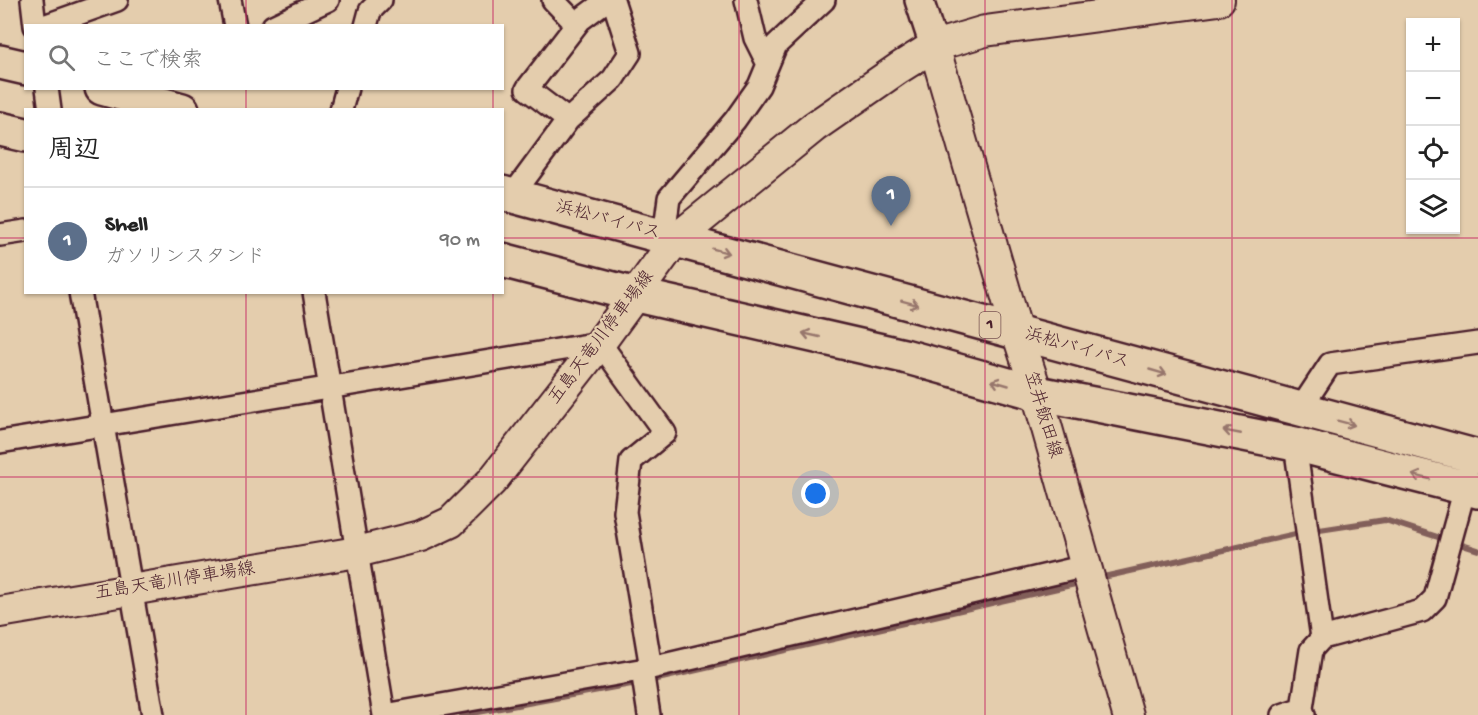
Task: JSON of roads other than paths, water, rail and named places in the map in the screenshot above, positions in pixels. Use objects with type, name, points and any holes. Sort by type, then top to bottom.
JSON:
[{"type":"highway","points":[[0,62],[24,68]]},
{"type":"highway","points":[[109,90],[175,108]]},
{"type":"highway","points":[[0,129],[24,135]]},
{"type":"highway","name":"浜松バイパス","points":[[507,195],[670,237],[1299,411],[1478,457]]},
{"type":"highway","points":[[504,261],[636,295],[904,356],[1037,393],[1295,444],[1472,490]]},
{"type":"main road","name":"五島天竜川停車場線","points":[[1,607],[131,589],[357,552],[422,536],[451,522],[492,481],[600,343],[636,295],[670,237],[814,128],[934,46],[985,31],[1219,0]]},
{"type":"main road","name":"笠井飯田線","points":[[934,46],[1017,332],[1037,393],[1128,715]]},
{"type":"street","points":[[32,0],[35,24]]},
{"type":"street","points":[[50,24],[117,0]]},
{"type":"street","points":[[230,0],[235,24]]},
{"type":"street","points":[[277,24],[328,0]]},
{"type":"street","points":[[553,0],[576,24]]},
{"type":"street","points":[[568,120],[527,89],[576,24],[607,0]]},
{"type":"street","points":[[507,195],[568,120],[613,79],[630,53],[614,0]]},
{"type":"street","points":[[746,0],[755,38],[768,64]]},
{"type":"street","points":[[670,237],[669,198],[735,120],[759,86],[776,45],[824,0]]},
{"type":"street","points":[[919,0],[934,46]]},
{"type":"street","points":[[47,90],[50,108]]},
{"type":"street","points":[[342,108],[346,90]]},
{"type":"street","points":[[0,235],[24,231]]},
{"type":"street","points":[[80,294],[153,715]]},
{"type":"street","points":[[314,294],[385,715],[646,669],[1089,576]]},
{"type":"street","points":[[0,442],[600,343],[665,433],[631,461],[625,512],[646,669],[649,715]]},
{"type":"street","points":[[1299,411],[1330,364],[1478,343]]},
{"type":"street","points":[[1295,444],[1322,639]]},
{"type":"street","points":[[1282,715],[1303,711],[1311,650],[1322,639],[1422,611],[1436,598],[1472,490]]},
{"type":"waterway","points":[[1099,578],[1300,533],[1385,520],[1478,550]]},
{"type":"waterway","points":[[462,715],[653,680],[1084,582]]},
{"type":"place","name":"Shell","points":[[891,226]]}]
